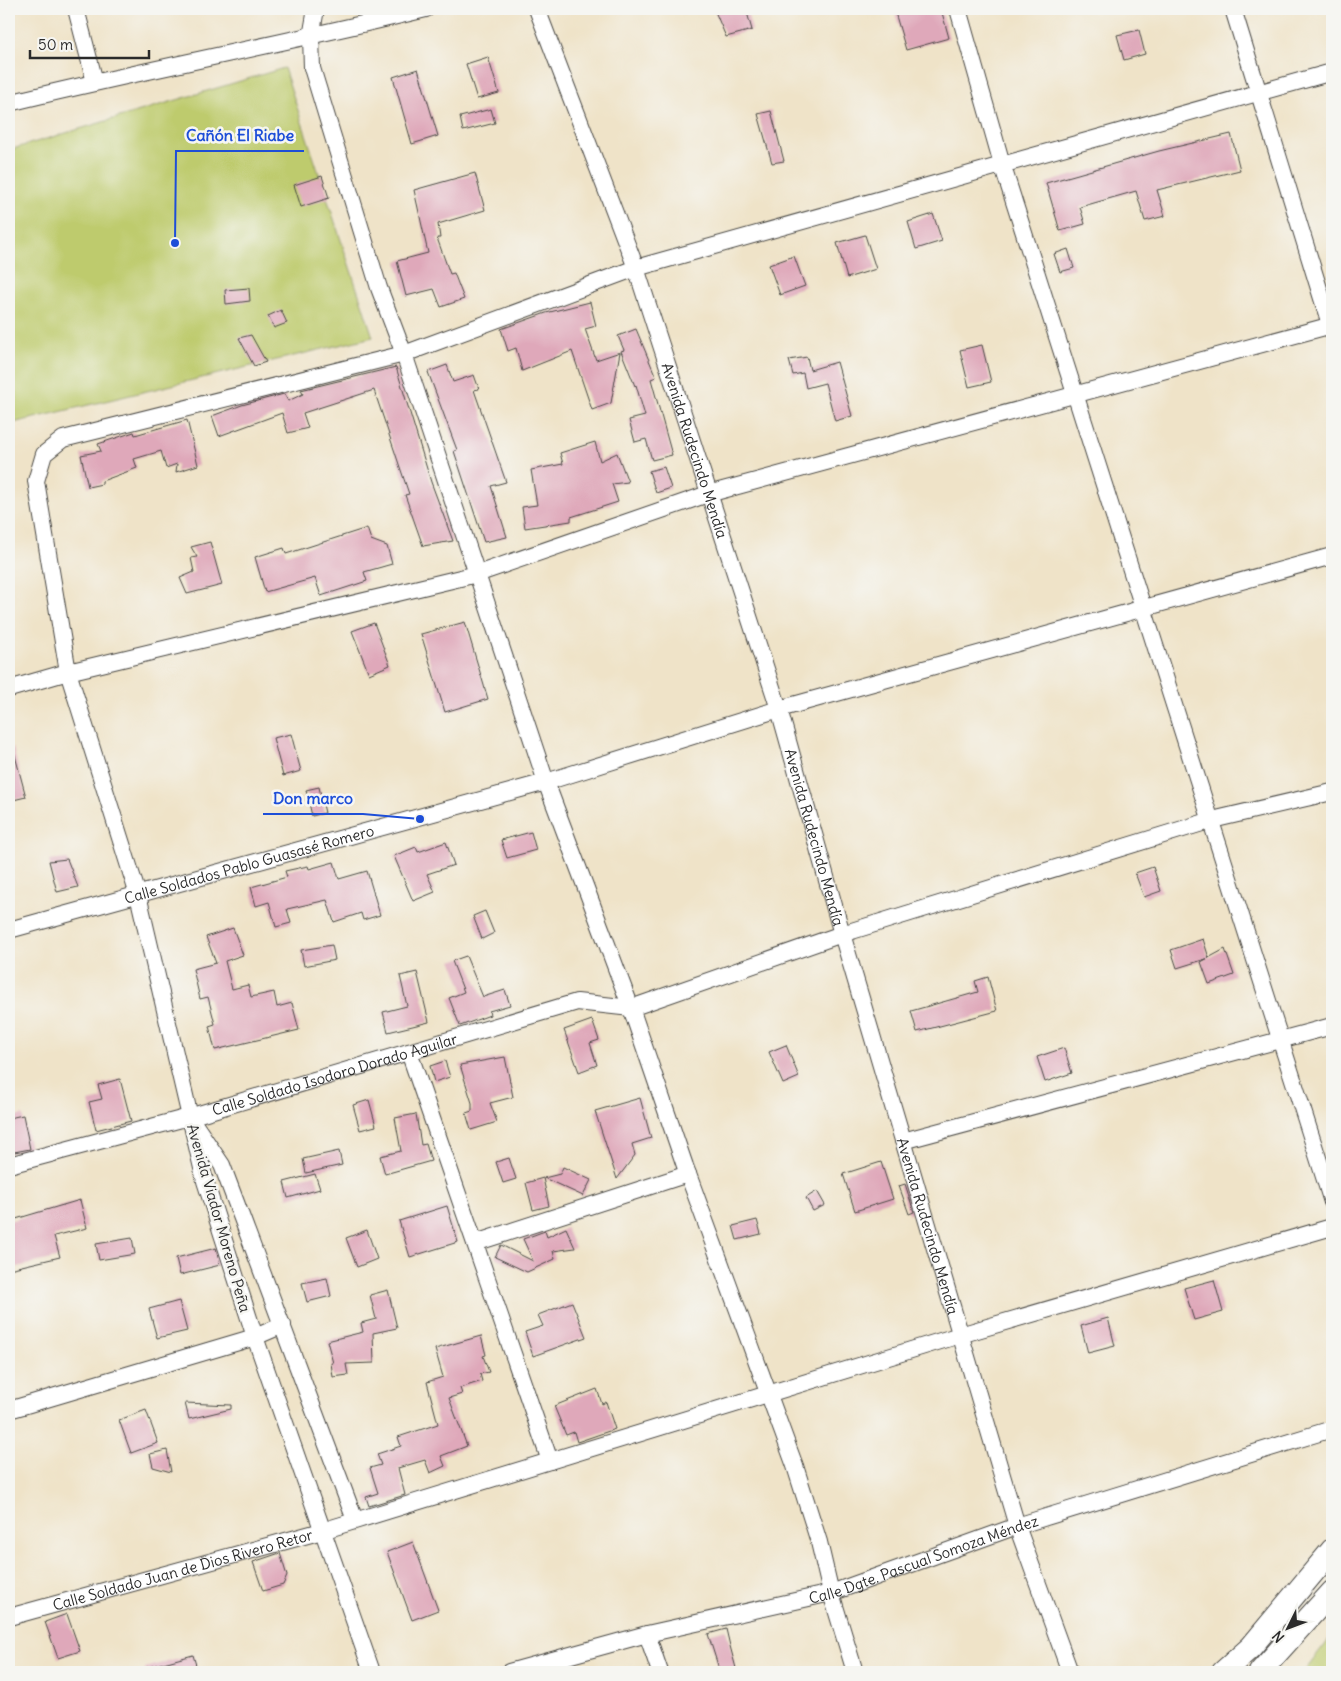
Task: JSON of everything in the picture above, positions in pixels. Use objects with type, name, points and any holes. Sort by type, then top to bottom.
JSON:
[{"type":"main road","points":[[1223,1672],[1251,1647],[1332,1550]]},
{"type":"main road","points":[[1260,1672],[1332,1592]]},
{"type":"street","points":[[76,9],[95,82]]},
{"type":"street","points":[[316,9],[311,37],[312,68],[379,288],[404,354],[546,782],[631,1008],[688,1174],[769,1394],[816,1532],[855,1672]]},
{"type":"street","points":[[9,103],[95,82],[311,37],[426,9]]},
{"type":"street","name":"Avenida Rudecindo Mendía","points":[[537,9],[636,268],[779,709],[842,934],[1017,1526],[1070,1672]]},
{"type":"street","points":[[958,9],[1002,164],[1332,1202]]},
{"type":"street","points":[[9,690],[68,672],[477,574],[708,494],[1332,328],[1233,9]]},
{"type":"street","points":[[189,1117],[138,895],[68,672],[36,481],[44,454],[63,439],[404,354],[636,268],[1332,72]]},
{"type":"street","name":"Calle Soldados Pablo Guasasé Romero","points":[[9,930],[546,782],[779,709],[1332,556]]},
{"type":"street","points":[[631,1008],[842,934],[1212,820],[1332,792]]},
{"type":"street","name":"Calle Soldado Isodoro Dorado Aguilar","points":[[9,1165],[189,1117],[577,1002],[631,1008]]},
{"type":"street","points":[[903,1141],[1332,1026]]},
{"type":"street","points":[[409,1052],[550,1461]]},
{"type":"street","name":"Avenida Viador Moreno Peña","points":[[189,1117],[222,1165],[355,1520]]},
{"type":"street","name":"Avenida Viador Moreno Peña","points":[[189,1117],[205,1180],[254,1337],[372,1672]]},
{"type":"street","points":[[476,1243],[688,1174]]},
{"type":"street","name":"Calle Soldado Juan de Dios Rivero Retor","points":[[9,1617],[322,1531],[960,1335],[1332,1227]]},
{"type":"street","points":[[9,1410],[254,1337],[283,1326]]},
{"type":"street","name":"Calle Dgte. Pascual Somoza Méndez","points":[[509,1672],[647,1634],[832,1592],[1017,1526],[1332,1429]]},
{"type":"street","points":[[647,1634],[660,1672]]},
{"type":"green space","points":[[284,68],[373,337],[9,424],[9,150]]},
{"type":"green space","points":[[1332,1636],[1332,1672],[1304,1672]]},
{"type":"building","points":[[714,9],[746,9],[752,30],[726,37]]},
{"type":"building","points":[[894,9],[941,9],[949,38],[906,50]]},
{"type":"building","points":[[1139,30],[1145,54],[1124,60],[1117,35]]},
{"type":"building","points":[[488,57],[499,93],[477,99],[466,64]]},
{"type":"building","points":[[418,69],[438,136],[412,144],[393,77]]},
{"type":"building","points":[[491,109],[495,123],[463,131],[460,117]]},
{"type":"building","points":[[771,111],[784,161],[772,163],[758,114]]},
{"type":"building","points":[[1231,134],[1240,170],[1157,190],[1165,216],[1145,221],[1136,191],[1080,207],[1085,224],[1060,231],[1046,183],[1159,151]]},
{"type":"building","points":[[475,173],[485,210],[438,224],[440,238],[437,238],[450,274],[454,273],[464,299],[441,307],[434,289],[406,296],[397,261],[428,253],[414,190]]},
{"type":"building","points":[[322,176],[329,198],[301,207],[294,185]]},
{"type":"building","points":[[933,214],[942,241],[916,249],[908,222]]},
{"type":"building","points":[[865,235],[876,269],[847,278],[837,243]]},
{"type":"building","points":[[1068,249],[1074,268],[1060,272],[1054,254]]},
{"type":"building","points":[[794,256],[805,286],[780,295],[769,265]]},
{"type":"building","points":[[249,288],[250,301],[226,304],[225,290]]},
{"type":"building","points":[[590,302],[596,326],[585,329],[596,360],[620,352],[611,403],[592,410],[572,351],[522,371],[516,348],[508,351],[501,329],[546,313]]},
{"type":"building","points":[[281,310],[287,323],[274,328],[268,316]]},
{"type":"building","points":[[636,329],[656,377],[651,379],[672,455],[652,460],[646,439],[635,442],[629,420],[645,416],[636,385],[621,351],[624,350],[618,336]]},
{"type":"building","points":[[251,335],[266,362],[254,366],[239,338]]},
{"type":"building","points":[[982,345],[991,382],[969,387],[960,350]]},
{"type":"building","points":[[807,357],[810,370],[837,362],[852,416],[835,421],[825,383],[806,388],[803,373],[793,375],[789,360]]},
{"type":"building","points":[[447,365],[453,382],[474,375],[479,389],[474,390],[506,482],[491,486],[507,537],[484,542],[454,451],[457,450],[428,372]]},
{"type":"building","points":[[396,367],[431,482],[453,541],[423,546],[405,495],[409,494],[374,390],[303,413],[308,428],[288,433],[282,413],[219,436],[212,416],[242,405],[284,394],[288,401],[303,394],[301,390]]},
{"type":"building","points":[[187,420],[198,465],[176,472],[177,464],[166,468],[161,451],[134,459],[137,468],[102,481],[102,484],[88,487],[81,455],[101,451],[98,444],[134,432],[135,435]]},
{"type":"building","points":[[595,442],[600,461],[617,453],[628,482],[612,484],[618,502],[571,517],[571,521],[525,528],[522,507],[537,505],[531,470],[563,464],[560,453]]},
{"type":"building","points":[[664,467],[671,488],[656,493],[649,471]]},
{"type":"building","points":[[367,528],[371,540],[387,546],[392,564],[364,572],[367,581],[321,596],[315,578],[265,592],[255,557],[284,548],[286,554]]},
{"type":"building","points":[[210,542],[222,585],[187,594],[180,578],[194,572],[191,558],[197,557],[191,547]]},
{"type":"building","points":[[465,622],[488,699],[445,712],[421,634]]},
{"type":"building","points":[[374,623],[390,665],[369,674],[352,631]]},
{"type":"building","points":[[291,734],[301,771],[283,776],[273,738]]},
{"type":"building","points":[[13,748],[26,797],[9,801],[9,749]]},
{"type":"building","points":[[319,787],[325,813],[312,816],[306,790]]},
{"type":"building","points":[[531,832],[536,850],[507,858],[501,840]]},
{"type":"building","points":[[446,842],[454,865],[427,874],[435,892],[413,901],[394,856],[416,847],[418,852]]},
{"type":"building","points":[[67,859],[78,887],[57,892],[49,861]]},
{"type":"building","points":[[334,862],[339,879],[367,871],[380,915],[363,920],[361,913],[334,922],[327,900],[287,909],[291,923],[276,927],[269,902],[256,906],[251,887],[287,877],[285,871],[308,866],[309,869]]},
{"type":"building","points":[[1153,867],[1161,891],[1144,897],[1135,873]]},
{"type":"building","points":[[485,911],[494,933],[482,939],[473,916]]},
{"type":"building","points":[[233,928],[243,955],[225,961],[232,989],[248,985],[251,997],[274,992],[277,1007],[292,1003],[299,1030],[215,1050],[209,1026],[215,1024],[208,997],[200,999],[193,969],[216,963],[206,937]]},
{"type":"building","points":[[1203,939],[1209,958],[1177,968],[1171,950]]},
{"type":"building","points":[[332,945],[335,960],[304,966],[301,950]]},
{"type":"building","points":[[1225,949],[1234,975],[1209,984],[1201,962]]},
{"type":"building","points":[[466,956],[483,997],[505,990],[510,1005],[489,1011],[490,1015],[460,1026],[449,998],[464,992],[452,961]]},
{"type":"building","points":[[417,972],[429,1022],[388,1032],[383,1012],[407,1006],[400,976]]},
{"type":"building","points":[[988,977],[997,1011],[917,1032],[911,1011],[978,992],[975,981]]},
{"type":"building","points":[[592,1020],[599,1040],[590,1043],[597,1065],[579,1072],[564,1030]]},
{"type":"building","points":[[786,1045],[799,1077],[783,1084],[769,1052]]},
{"type":"building","points":[[1064,1048],[1072,1073],[1045,1082],[1037,1057]]},
{"type":"building","points":[[505,1057],[513,1097],[490,1103],[497,1122],[471,1130],[466,1113],[472,1111],[472,1103],[460,1065]]},
{"type":"building","points":[[445,1061],[450,1077],[434,1082],[430,1066]]},
{"type":"building","points":[[120,1079],[131,1121],[96,1130],[89,1102],[102,1099],[98,1085]]},
{"type":"building","points":[[640,1098],[651,1138],[632,1144],[635,1155],[617,1179],[595,1111]]},
{"type":"building","points":[[369,1100],[376,1126],[360,1130],[353,1105]]},
{"type":"building","points":[[416,1114],[421,1145],[426,1144],[431,1161],[385,1174],[380,1156],[401,1151],[395,1118]]},
{"type":"building","points":[[23,1115],[30,1149],[9,1153],[9,1118]]},
{"type":"building","points":[[339,1151],[342,1165],[306,1173],[303,1159]]},
{"type":"building","points":[[509,1158],[516,1179],[503,1183],[496,1162]]},
{"type":"building","points":[[881,1162],[893,1199],[855,1211],[843,1174]]},
{"type":"building","points":[[563,1167],[591,1180],[583,1196],[544,1178],[560,1174]]},
{"type":"building","points":[[315,1174],[320,1189],[288,1198],[284,1182]]},
{"type":"building","points":[[543,1178],[549,1206],[533,1210],[526,1183]]},
{"type":"building","points":[[905,1184],[914,1212],[909,1214],[899,1186]]},
{"type":"building","points":[[817,1191],[825,1205],[813,1211],[806,1198]]},
{"type":"building","points":[[80,1200],[87,1228],[54,1236],[60,1257],[9,1269],[9,1221]]},
{"type":"building","points":[[447,1206],[458,1242],[410,1257],[399,1221]]},
{"type":"building","points":[[757,1220],[761,1234],[737,1240],[733,1226]]},
{"type":"building","points":[[566,1228],[575,1248],[553,1251],[555,1259],[527,1272],[495,1257],[501,1245],[533,1261],[523,1239],[545,1231],[547,1237]]},
{"type":"building","points":[[367,1230],[377,1259],[357,1267],[346,1238]]},
{"type":"building","points":[[132,1238],[135,1254],[99,1260],[96,1244]]},
{"type":"building","points":[[216,1248],[220,1265],[180,1275],[176,1258]]},
{"type":"building","points":[[327,1278],[331,1296],[307,1302],[302,1283]]},
{"type":"building","points":[[1214,1280],[1223,1312],[1194,1320],[1184,1288]]},
{"type":"building","points":[[388,1290],[397,1328],[373,1333],[374,1363],[346,1364],[348,1375],[333,1377],[331,1363],[333,1363],[327,1341],[363,1332],[361,1323],[376,1319],[370,1295]]},
{"type":"building","points":[[179,1301],[187,1331],[157,1338],[149,1309]]},
{"type":"building","points":[[572,1302],[586,1337],[533,1356],[525,1332],[543,1326],[538,1315]]},
{"type":"building","points":[[1108,1318],[1115,1346],[1088,1353],[1081,1326]]},
{"type":"building","points":[[481,1336],[486,1355],[483,1356],[489,1372],[480,1374],[482,1381],[460,1388],[462,1394],[449,1398],[467,1446],[441,1456],[445,1466],[430,1473],[425,1460],[398,1468],[405,1495],[369,1506],[366,1497],[378,1493],[370,1468],[381,1465],[377,1454],[401,1446],[398,1437],[438,1424],[427,1382],[443,1377],[435,1349]]},
{"type":"building","points":[[597,1389],[602,1404],[606,1402],[615,1429],[577,1442],[574,1432],[566,1435],[554,1406]]},
{"type":"building","points":[[185,1403],[231,1405],[231,1409],[189,1419]]},
{"type":"building","points":[[146,1410],[158,1443],[131,1453],[119,1420]]},
{"type":"building","points":[[167,1450],[171,1472],[153,1467],[150,1454]]},
{"type":"building","points":[[413,1542],[438,1610],[412,1620],[387,1552]]},
{"type":"building","points":[[280,1553],[287,1576],[283,1585],[263,1591],[253,1562]]},
{"type":"building","points":[[67,1614],[80,1651],[58,1658],[45,1622]]},
{"type":"building","points":[[726,1629],[737,1672],[720,1672],[708,1634]]},
{"type":"building","points":[[193,1655],[198,1672],[145,1672],[145,1668]]},
{"type":"place","name":"Cañón El Riabe","points":[[175,243]]},
{"type":"place","name":"Don marco","points":[[420,819]]}]
